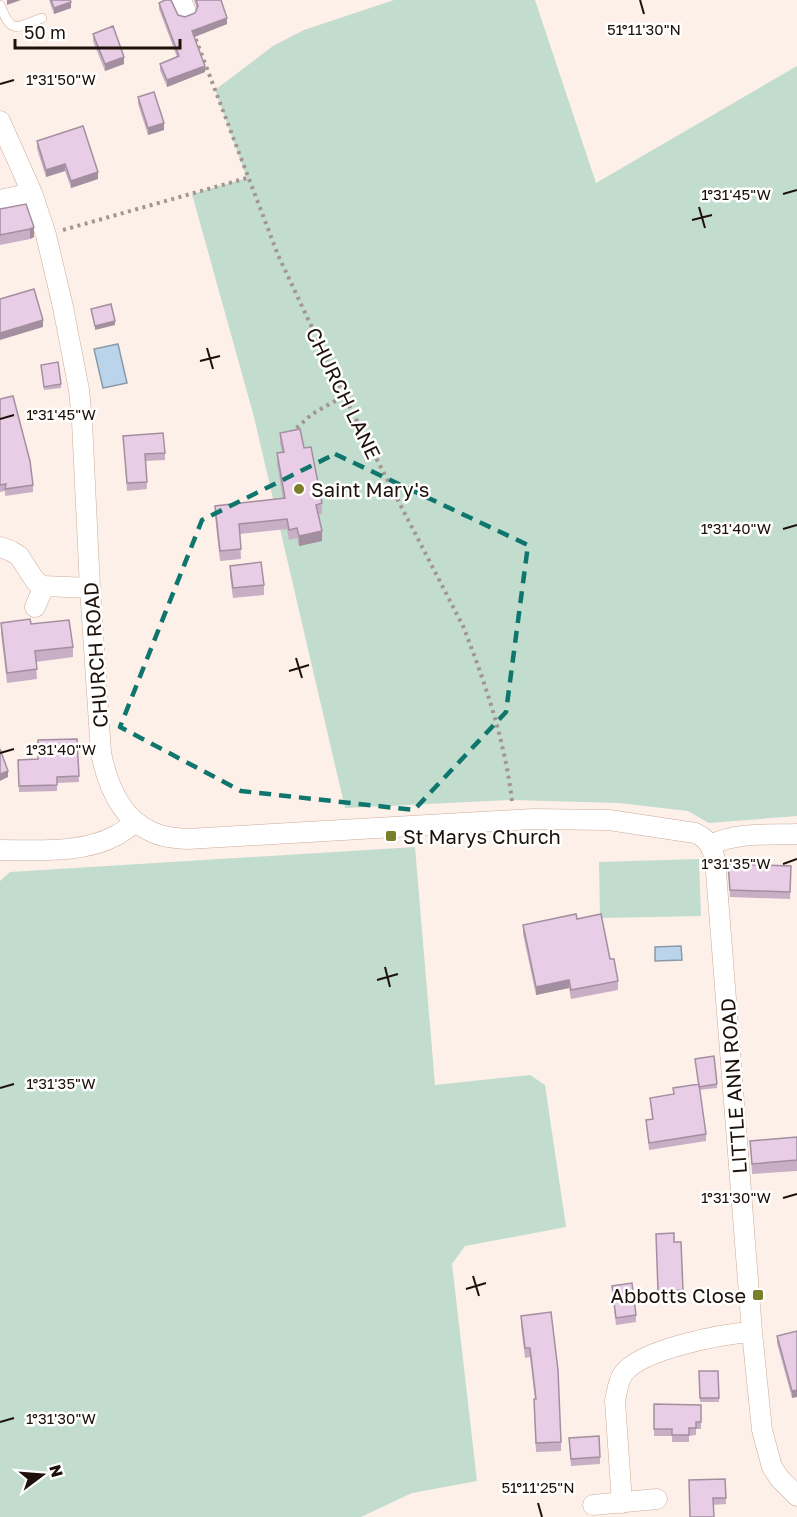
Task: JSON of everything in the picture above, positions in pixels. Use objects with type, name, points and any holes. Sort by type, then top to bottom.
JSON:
[{"type":"street","name":"CHURCH ROAD","points":[[0,121],[32,193],[63,307],[79,390],[101,753],[112,791],[136,822],[149,831],[165,837],[187,839],[512,820],[609,820],[694,833],[705,838],[711,845]]},
{"type":"street","points":[[0,200],[32,193]]},
{"type":"street","points":[[0,547],[19,556],[36,582],[44,586],[90,588]]},
{"type":"street","points":[[35,607],[44,586]]},
{"type":"street","points":[[0,850],[64,849],[92,844],[116,836],[136,822]]},
{"type":"street","points":[[711,845],[736,836],[797,834]]},
{"type":"street","name":"LITTLE ANN ROAD","points":[[711,845],[715,859],[752,1332],[762,1430],[767,1453],[780,1479],[797,1496]]},
{"type":"street","points":[[622,1503],[615,1401],[624,1373],[653,1355],[701,1339],[752,1332]]},
{"type":"street","points":[[593,1505],[657,1499]]},
{"type":"lane","points":[[0,5],[11,26],[16,27],[42,18]]},
{"type":"path","name":"CHURCH LANE","points":[[184,6],[247,178],[278,255],[344,396],[459,618],[476,659],[505,759],[512,800],[512,820]]},
{"type":"path","points":[[45,236],[247,178]]},
{"type":"path","points":[[289,437],[303,421],[344,396]]},
{"type":"highlighted area","points":[[335,454],[528,545],[506,712],[414,810],[241,791],[120,727],[202,520]]},
{"type":"green space","points":[[394,0],[535,0],[596,183],[797,66],[797,816],[709,823],[688,811],[619,803],[512,800],[345,808],[254,417],[192,194],[247,178],[215,90],[273,46],[304,30]]},
{"type":"green space","points":[[415,847],[435,1085],[530,1075],[545,1085],[566,1227],[465,1246],[452,1264],[477,1481],[412,1493],[361,1517],[0,1517],[0,881],[10,872]]},
{"type":"green space","points":[[699,859],[701,916],[600,918],[599,862]]},
{"type":"water","points":[[118,344],[127,383],[103,388],[94,349]]},
{"type":"water","points":[[681,946],[682,960],[655,961],[655,947]]},
{"type":"building","points":[[51,0],[70,0],[71,2],[54,8]]},
{"type":"building","points":[[171,0],[178,15],[185,17],[195,13],[198,6],[196,0],[221,0],[227,18],[192,31],[205,66],[167,80],[160,64],[179,56],[159,3]]},
{"type":"building","points":[[113,26],[124,57],[105,64],[93,34]]},
{"type":"building","points":[[154,92],[164,123],[148,128],[138,97]]},
{"type":"building","points":[[83,126],[98,172],[71,181],[65,164],[46,170],[37,141]]},
{"type":"building","points":[[26,204],[34,227],[0,235],[0,209]]},
{"type":"building","points":[[34,289],[43,320],[0,333],[0,299]]},
{"type":"building","points":[[111,304],[115,321],[95,326],[91,309]]},
{"type":"building","points":[[58,362],[61,384],[44,387],[41,365]]},
{"type":"building","points":[[13,396],[30,461],[33,485],[5,489],[6,484],[0,485],[0,399]]},
{"type":"building","points":[[300,429],[304,448],[311,447],[322,503],[316,505],[322,531],[299,536],[297,528],[289,530],[287,519],[239,524],[241,549],[220,551],[215,506],[285,498],[277,453],[284,452],[280,433]]},
{"type":"building","points":[[163,433],[165,453],[145,454],[147,482],[127,483],[123,436]]},
{"type":"building","points":[[261,562],[264,585],[233,588],[230,566]]},
{"type":"building","points":[[30,619],[31,624],[69,620],[73,647],[35,651],[37,669],[7,673],[1,623]]},
{"type":"building","points":[[77,739],[79,776],[57,777],[57,785],[19,786],[18,760],[38,759],[38,740]]},
{"type":"building","points":[[0,749],[8,771],[0,774]]},
{"type":"building","points":[[728,864],[791,866],[790,892],[730,890]]},
{"type":"building","points":[[576,914],[577,919],[601,914],[610,959],[614,959],[618,981],[571,990],[569,980],[536,987],[523,925]]},
{"type":"building","points":[[714,1056],[717,1084],[699,1087],[695,1059]]},
{"type":"building","points":[[699,1084],[706,1134],[649,1143],[646,1120],[653,1119],[650,1098],[674,1094],[673,1088]]},
{"type":"building","points":[[797,1137],[797,1160],[752,1164],[750,1141]]},
{"type":"building","points":[[674,1233],[674,1242],[681,1242],[683,1290],[658,1291],[656,1234]]},
{"type":"building","points":[[632,1283],[636,1315],[616,1318],[612,1286]]},
{"type":"building","points":[[551,1312],[558,1370],[561,1442],[536,1443],[534,1399],[536,1399],[530,1348],[525,1348],[521,1316]]},
{"type":"building","points":[[797,1331],[797,1390],[792,1391],[777,1336]]},
{"type":"building","points":[[699,1371],[718,1371],[719,1398],[700,1398]]},
{"type":"building","points":[[654,1404],[701,1405],[701,1422],[696,1422],[696,1428],[689,1428],[689,1435],[672,1435],[672,1429],[654,1429]]},
{"type":"building","points":[[599,1436],[600,1457],[571,1459],[569,1438]]},
{"type":"building","points":[[725,1479],[726,1498],[713,1498],[714,1517],[690,1517],[689,1480]]},
{"type":"place","name":"Saint Mary's","points":[[299,489]]},
{"type":"place","name":"St Marys Church","points":[[391,836]]},
{"type":"place","name":"Abbotts Close","points":[[758,1295]]}]
